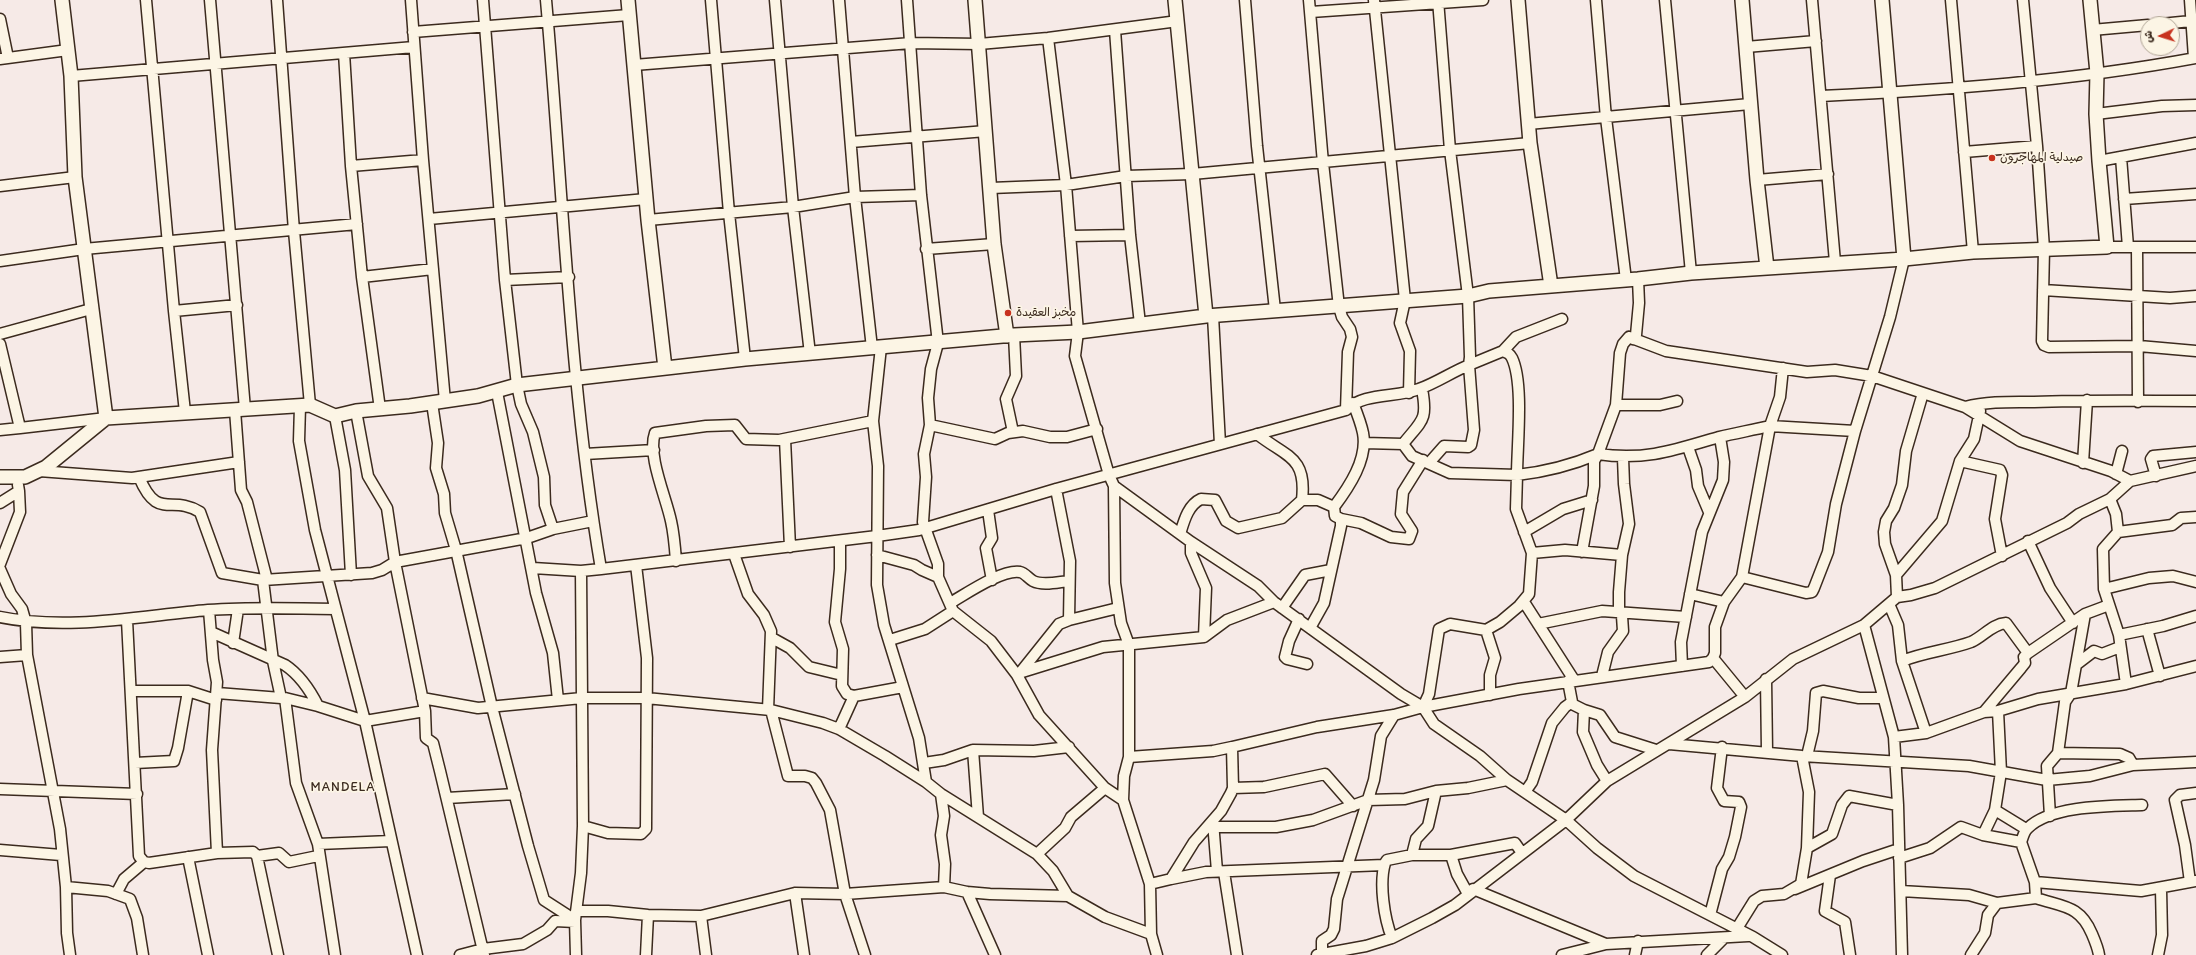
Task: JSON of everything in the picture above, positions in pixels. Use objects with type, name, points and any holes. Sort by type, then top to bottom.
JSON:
[{"type":"street","points":[[62,0],[71,76],[75,177],[106,418]]},
{"type":"street","points":[[146,0],[154,69],[174,311],[185,412]]},
{"type":"street","points":[[210,0],[237,305],[240,410],[239,462],[241,490],[247,502],[265,580],[273,661],[283,698],[296,783],[318,844],[318,856],[334,955]]},
{"type":"street","points":[[277,0],[305,405],[299,441],[315,530],[365,721],[416,955]]},
{"type":"street","points":[[411,0],[428,219],[445,400]]},
{"type":"street","points":[[483,0],[505,280],[517,385],[521,404],[533,432],[544,477],[545,505],[553,529]]},
{"type":"street","points":[[546,0],[577,379],[593,521],[602,569]]},
{"type":"street","points":[[628,0],[648,220],[665,368]]},
{"type":"street","points":[[711,0],[729,213],[745,360]]},
{"type":"street","points":[[775,0],[793,207],[810,354]]},
{"type":"street","points":[[839,0],[852,142],[855,197],[877,348],[873,421],[878,466],[878,593],[884,625],[890,640],[919,738],[926,782]]},
{"type":"street","points":[[907,0],[921,195],[938,343],[931,369],[928,398],[930,425],[924,454],[926,476],[923,516],[938,564],[938,577],[952,607],[991,641],[1018,674],[1039,715],[1105,788],[1123,800]]},
{"type":"street","points":[[975,0],[991,188],[994,244],[1011,335],[1016,376],[1006,399],[1013,432]]},
{"type":"street","points":[[1175,0],[1192,174],[1209,316],[1220,444]]},
{"type":"street","points":[[1245,0],[1259,167],[1275,310]]},
{"type":"street","points":[[1309,0],[1323,163],[1339,307],[1342,317],[1350,329],[1352,336],[1348,352],[1350,407],[1363,433],[1364,443],[1354,477],[1334,507],[1335,516],[1361,523],[1391,537],[1409,539],[1412,531],[1401,514],[1403,492],[1426,462],[1444,446],[1468,447],[1471,445],[1474,430],[1469,365],[1468,296],[1450,150],[1438,2]]},
{"type":"street","points":[[1311,12],[1375,4],[1483,0]]},
{"type":"street","points":[[1518,0],[1530,143],[1550,286]]},
{"type":"street","points":[[1596,0],[1606,118],[1632,280],[1639,303],[1636,335],[1633,339],[1629,337]]},
{"type":"street","points":[[1664,0],[1691,273]]},
{"type":"street","points":[[1742,0],[1757,180],[1767,268]]},
{"type":"street","points":[[1812,0],[1835,262]]},
{"type":"street","points":[[1742,577],[1806,593],[1812,592],[1828,552],[1836,504],[1855,431],[1872,376],[1904,259],[1882,0]]},
{"type":"street","points":[[1951,0],[1973,252]]},
{"type":"street","points":[[2023,0],[2029,82],[2037,146],[2044,249],[2042,341],[2044,345],[2049,347],[2139,346],[2196,350]]},
{"type":"street","points":[[2090,0],[2097,73],[2096,114],[2099,160],[2107,247]]},
{"type":"street","points":[[1821,96],[1959,89],[2029,82],[2167,64],[2195,58],[2190,0]]},
{"type":"street","points":[[1375,4],[1389,157],[1405,300],[1400,323],[1410,351],[1409,393]]},
{"type":"street","points":[[413,32],[629,15]]},
{"type":"street","points":[[0,19],[4,59],[68,50]]},
{"type":"street","points":[[634,65],[911,43],[979,44],[1048,38],[1178,21]]},
{"type":"street","points":[[2180,22],[2191,21]]},
{"type":"street","points":[[2092,30],[2140,26]]},
{"type":"street","points":[[1115,30],[1130,236],[1140,324]]},
{"type":"street","points":[[1048,38],[1066,184],[1078,332],[1076,361],[1097,429],[1109,475],[1114,486],[1115,583],[1120,623],[1129,645],[1129,757],[1124,776],[1123,800],[1150,884],[1151,934],[1157,955]]},
{"type":"street","points":[[1746,47],[1816,42]]},
{"type":"street","points":[[71,76],[414,47]]},
{"type":"street","points":[[344,53],[351,166],[362,277],[380,408]]},
{"type":"street","points":[[1528,124],[1675,112],[1750,104]]},
{"type":"street","points":[[2096,114],[2162,106],[2196,105]]},
{"type":"street","points":[[852,142],[986,132]]},
{"type":"street","points":[[991,188],[1066,184],[1126,176],[1192,174],[1530,143]]},
{"type":"street","points":[[2099,160],[2196,143]]},
{"type":"street","points":[[1964,152],[2037,146]]},
{"type":"street","points":[[2121,157],[2124,199],[2133,247],[2138,296],[2138,402]]},
{"type":"street","points":[[351,166],[423,160]]},
{"type":"street","points":[[1757,180],[1828,174]]},
{"type":"street","points":[[0,186],[75,177]]},
{"type":"street","points":[[2124,199],[2196,194]]},
{"type":"street","points":[[648,220],[793,207],[855,197],[921,195]]},
{"type":"street","points":[[428,219],[646,199]]},
{"type":"street","points":[[0,261],[84,249],[357,224]]},
{"type":"street","points":[[1070,236],[1130,236]]},
{"type":"street","points":[[926,249],[994,244]]},
{"type":"street","points":[[0,430],[106,418],[305,405],[335,416],[356,411],[432,403],[497,392],[517,385],[665,368],[1011,335],[1078,332],[1209,316],[1275,310],[1339,307],[1405,300],[1468,296],[1489,291],[1632,280],[1691,273],[1835,262],[1904,259],[1973,252],[2107,247],[2196,247]]},
{"type":"street","points":[[362,277],[433,269]]},
{"type":"street","points":[[505,280],[568,277]]},
{"type":"street","points":[[2043,290],[2170,298],[2196,296]]},
{"type":"street","points":[[174,311],[237,305]]},
{"type":"street","points":[[0,334],[91,309]]},
{"type":"street","points":[[533,568],[581,571],[602,569],[840,541],[926,528],[1257,434],[1350,407],[1382,396],[1409,393],[1503,351],[1516,337],[1562,319]]},
{"type":"street","points":[[1629,337],[1666,351],[1807,372],[1835,370],[1872,376],[1965,406],[1978,417],[2020,441],[2116,474],[2130,481]]},
{"type":"street","points":[[1582,552],[1594,486],[1594,461],[1616,405],[1620,353],[1623,344],[1629,337]]},
{"type":"street","points":[[0,344],[20,428]]},
{"type":"street","points":[[1423,707],[1429,694],[1439,629],[1450,624],[1486,630],[1500,622],[1524,602],[1531,585],[1532,553],[1516,509],[1518,385],[1513,359],[1509,353],[1503,351]]},
{"type":"street","points":[[1129,757],[1213,751],[1317,727],[1394,715],[1423,707],[1571,680],[1709,662],[1713,658],[1715,628],[1724,602],[1742,577],[1770,426],[1780,396],[1784,368]]},
{"type":"street","points":[[1403,444],[1424,416],[1425,407],[1422,388]]},
{"type":"street","points":[[497,392],[539,604],[553,653],[558,700]]},
{"type":"street","points":[[1897,597],[1896,575],[1885,544],[1884,532],[1886,521],[1894,508],[1902,485],[1906,451],[1923,393]]},
{"type":"street","points":[[2083,463],[2087,400]]},
{"type":"street","points":[[1965,406],[1983,402],[2087,400],[2138,402],[2196,401]]},
{"type":"street","points":[[1616,405],[1660,405],[1677,401]]},
{"type":"street","points":[[1896,575],[1942,521],[1960,461],[1974,438],[1978,417],[1983,402]]},
{"type":"street","points":[[432,403],[438,443],[436,468],[444,494],[445,513],[456,550],[492,707],[528,846],[544,900],[575,918]]},
{"type":"street","points":[[356,411],[368,476],[387,508],[395,562],[425,711],[426,738],[432,743],[447,798],[484,952]]},
{"type":"street","points":[[335,416],[345,470],[351,575]]},
{"type":"street","points":[[0,477],[17,478],[32,475],[71,448],[106,418]]},
{"type":"street","points":[[676,561],[672,523],[654,450],[654,435],[657,432],[706,426],[738,425],[744,438],[750,440],[773,441],[873,421]]},
{"type":"street","points":[[930,425],[995,439],[1013,432],[1029,432],[1058,438],[1097,429]]},
{"type":"street","points":[[1403,444],[1412,456],[1450,473],[1517,475],[1535,473],[1582,461],[1598,454],[1622,458],[1661,454],[1720,437],[1770,426],[1855,431]]},
{"type":"street","points":[[1257,434],[1275,448],[1283,450],[1292,456],[1303,476],[1302,500]]},
{"type":"street","points":[[1682,666],[1681,642],[1702,532],[1723,480],[1724,462],[1720,437]]},
{"type":"street","points":[[785,439],[790,547]]},
{"type":"street","points":[[1364,443],[1403,444]]},
{"type":"street","points":[[1688,447],[1693,458],[1698,486],[1709,512]]},
{"type":"street","points":[[585,454],[654,450]]},
{"type":"street","points":[[2116,474],[2122,451]]},
{"type":"street","points":[[2156,476],[2151,459],[2153,456],[2196,452]]},
{"type":"street","points":[[1602,676],[1608,652],[1623,631],[1622,616],[1619,611],[1622,555],[1630,524],[1622,458]]},
{"type":"street","points":[[1960,461],[2000,470],[2002,475],[1995,519],[2002,556]]},
{"type":"street","points":[[39,471],[126,478],[239,462]]},
{"type":"street","points":[[1394,715],[1381,736],[1368,800],[1337,899],[1334,929],[1331,935],[1322,941],[1320,955],[1366,946],[1392,938],[1432,918],[1471,892],[1566,820],[1607,781],[1745,697],[1793,659],[1864,625],[1897,597],[1911,595],[1935,588],[2002,556],[2028,541],[2066,524],[2079,514],[2110,498],[2130,481],[2196,466]]},
{"type":"street","points":[[139,477],[148,497],[158,503],[191,506],[200,512],[222,573],[265,580],[327,575],[351,575],[382,570],[395,562],[527,538],[553,529],[593,521]]},
{"type":"street","points":[[0,564],[20,512],[17,478]]},
{"type":"street","points":[[1114,486],[1191,542],[1258,586],[1282,608],[1401,694],[1423,707],[1434,724],[1480,756],[1508,780],[1566,820],[1597,848],[1634,876],[1750,936],[1782,955]]},
{"type":"street","points":[[1056,490],[1068,546],[1069,620]]},
{"type":"street","points":[[0,503],[19,491]]},
{"type":"street","points":[[2110,498],[2116,514],[2118,532]]},
{"type":"street","points":[[1180,534],[1184,519],[1192,506],[1201,499],[1214,500],[1226,521],[1238,528],[1282,518],[1302,500],[1318,500],[1334,507]]},
{"type":"street","points":[[1524,532],[1563,509],[1592,500]]},
{"type":"street","points":[[988,510],[992,534],[986,548],[992,580]]},
{"type":"street","points":[[2126,684],[2119,635],[2104,589],[2103,549],[2118,532],[2172,525],[2181,518],[2196,517]]},
{"type":"street","points":[[1310,628],[1324,603],[1341,526],[1341,518]]},
{"type":"street","points":[[840,541],[840,570],[835,613],[843,649],[842,675],[844,690],[854,696],[903,687]]},
{"type":"street","points":[[2028,541],[2050,588],[2073,623]]},
{"type":"street","points":[[1191,542],[1191,553],[1206,588],[1204,637]]},
{"type":"street","points":[[1532,553],[1565,550],[1622,555]]},
{"type":"street","points":[[734,554],[742,579],[754,602],[767,621],[772,638],[770,710],[788,776],[805,776],[812,778],[816,782],[830,810],[845,894],[865,955]]},
{"type":"street","points":[[877,555],[914,565],[938,577]]},
{"type":"street","points":[[584,826],[619,834],[641,834],[646,829],[647,658],[636,565]]},
{"type":"street","points":[[0,569],[11,594],[22,609],[26,623],[27,655],[60,829],[61,855],[66,887],[67,933],[70,955]]},
{"type":"street","points":[[1282,608],[1305,575],[1332,570]]},
{"type":"street","points":[[576,955],[575,918],[581,873],[584,826],[581,571]]},
{"type":"street","points":[[890,640],[926,629],[952,607],[992,580],[1004,575],[1021,572],[1039,583],[1069,581]]},
{"type":"street","points":[[2104,589],[2149,578],[2172,576],[2196,582]]},
{"type":"street","points":[[1690,594],[1724,602]]},
{"type":"street","points":[[1018,674],[1103,647],[1204,637],[1227,620],[1274,602]]},
{"type":"street","points":[[1524,602],[1571,680],[1572,704]]},
{"type":"street","points":[[1888,604],[1898,625],[1902,661],[1926,734]]},
{"type":"street","points":[[1984,712],[2025,663],[2024,657],[2028,653],[2085,614],[2109,605]]},
{"type":"street","points":[[0,617],[26,623],[127,620],[209,610],[267,608],[335,609]]},
{"type":"street","points":[[1018,674],[1059,624],[1069,620],[1118,608]]},
{"type":"street","points":[[233,643],[238,609]]},
{"type":"street","points":[[209,610],[217,696],[212,750],[217,853]]},
{"type":"street","points":[[1538,624],[1602,610],[1686,617]]},
{"type":"street","points":[[2050,816],[2047,766],[2058,753],[2065,702],[2071,693],[2085,614]]},
{"type":"street","points":[[2119,635],[2196,616]]},
{"type":"street","points":[[1299,619],[1289,641],[1284,657],[1307,664]]},
{"type":"street","points":[[127,620],[139,856],[144,862]]},
{"type":"street","points":[[1902,661],[1921,654],[1971,642],[1996,625],[2006,623],[2028,653]]},
{"type":"street","points":[[1864,625],[1894,738],[1898,805],[1902,955]]},
{"type":"street","points":[[2147,629],[2160,676]]},
{"type":"street","points":[[1486,630],[1495,658],[1490,675],[1490,695]]},
{"type":"street","points":[[211,632],[294,672],[310,691],[318,706]]},
{"type":"street","points":[[772,638],[790,648],[809,667],[842,675]]},
{"type":"street","points":[[2077,664],[2094,651],[2102,654],[2120,647]]},
{"type":"street","points":[[0,657],[27,655]]},
{"type":"street","points":[[1713,658],[1745,697]]},
{"type":"street","points":[[1894,738],[1926,734],[1984,712],[1998,711],[2038,699],[2126,684],[2196,666]]},
{"type":"street","points":[[1766,679],[1768,751]]},
{"type":"street","points":[[131,691],[188,691],[217,696],[283,698],[318,706],[365,721],[425,711]]},
{"type":"street","points":[[135,763],[174,761],[178,748],[188,691]]},
{"type":"street","points":[[1784,894],[1801,884],[1807,848],[1809,792],[1805,756],[1813,731],[1816,693],[1823,691],[1859,698],[1883,698]]},
{"type":"street","points":[[839,729],[854,696]]},
{"type":"street","points":[[422,698],[464,706],[492,707],[582,698],[646,698],[770,710],[809,718],[839,729],[926,782],[941,794],[1037,854],[1053,871],[1068,896]]},
{"type":"street","points":[[1525,792],[1532,782],[1552,723],[1565,707],[1572,704],[1584,710],[1600,714],[1614,737],[1656,750]]},
{"type":"street","points":[[1584,710],[1583,732],[1597,765],[1607,781]]},
{"type":"street","points":[[1983,835],[1995,810],[2001,772],[1998,711]]},
{"type":"street","points":[[1669,744],[1768,751],[1805,756],[1969,766],[2047,780],[2090,776],[2133,765],[2196,762]]},
{"type":"street","points":[[924,763],[944,760],[973,750],[1034,751],[1069,747]]},
{"type":"street","points":[[1171,879],[1194,842],[1213,824],[1233,788],[1232,747]]},
{"type":"street","points":[[1710,915],[1722,869],[1729,857],[1735,837],[1741,807],[1739,802],[1724,801],[1717,788],[1722,748]]},
{"type":"street","points":[[973,750],[978,817]]},
{"type":"street","points":[[2058,753],[2120,754],[2129,758],[2133,765]]},
{"type":"street","points":[[1233,788],[1264,787],[1325,774],[1354,806]]},
{"type":"street","points":[[1213,824],[1276,827],[1313,820],[1368,800],[1405,799],[1436,791],[1468,788],[1508,780]]},
{"type":"street","points":[[1037,854],[1065,828],[1071,817],[1105,788]]},
{"type":"street","points":[[0,789],[137,794]]},
{"type":"street","points":[[1412,855],[1416,839],[1428,826],[1436,791]]},
{"type":"street","points":[[2035,882],[2141,891],[2161,889],[2193,882],[2175,800],[2180,795],[2196,793]]},
{"type":"street","points":[[447,798],[515,794]]},
{"type":"street","points":[[941,794],[944,816],[941,835],[945,864],[944,887]]},
{"type":"street","points":[[1807,848],[1832,834],[1842,806],[1849,796],[1898,805]]},
{"type":"street","points":[[2036,898],[2035,882],[2021,842],[2026,830],[2050,816],[2072,810],[2142,805]]},
{"type":"street","points":[[1995,810],[2026,830]]},
{"type":"street","points":[[1213,824],[1236,955]]},
{"type":"street","points":[[1736,930],[1754,901],[1762,896],[1784,894],[1830,875],[1899,853],[1930,848],[1961,827],[1983,835],[2021,842]]},
{"type":"street","points":[[318,844],[391,840]]},
{"type":"street","points":[[1392,938],[1384,916],[1384,894],[1382,883],[1384,865],[1387,860],[1412,855],[1451,855],[1515,843],[1522,853]]},
{"type":"street","points":[[0,850],[61,855]]},
{"type":"street","points":[[116,894],[124,879],[144,862],[217,853],[253,852],[257,856],[278,955]]},
{"type":"street","points":[[257,856],[279,853],[289,862],[318,856]]},
{"type":"street","points":[[1451,855],[1457,874],[1471,892],[1606,944]]},
{"type":"street","points":[[188,857],[208,955]]},
{"type":"street","points":[[1150,884],[1171,879],[1221,872],[1384,865]]},
{"type":"street","points":[[1830,875],[1825,911],[1845,922],[1850,955]]},
{"type":"street","points":[[66,887],[108,890],[130,899],[137,918],[143,955]]},
{"type":"street","points":[[460,955],[523,944],[546,930],[555,921],[608,911],[648,915],[701,916],[795,893],[845,894],[944,887],[967,892],[1068,896],[1105,917],[1151,934]]},
{"type":"street","points":[[2158,955],[2162,936],[2161,889]]},
{"type":"street","points":[[1901,891],[1969,894],[1996,903],[2036,898],[2076,911],[2083,916],[2087,921],[2099,955]]},
{"type":"street","points":[[967,892],[994,955]]},
{"type":"street","points":[[795,893],[804,955]]},
{"type":"street","points":[[1971,955],[1985,933],[1988,915],[1996,903]]},
{"type":"street","points":[[646,955],[648,915]]},
{"type":"street","points":[[701,916],[706,955]]},
{"type":"street","points":[[1562,955],[1606,944],[1638,941],[1750,936]]},
{"type":"street","points":[[1707,955],[1724,938]]},
{"type":"street","points":[[1635,955],[1638,941]]},
{"type":"place","name":"صيدلية المهاجرون","points":[[1992,158]]},
{"type":"place","name":"مخبز العقيدة","points":[[1008,313]]},
{"type":"district","name":"MANDELA","points":[[343,788]]}]
